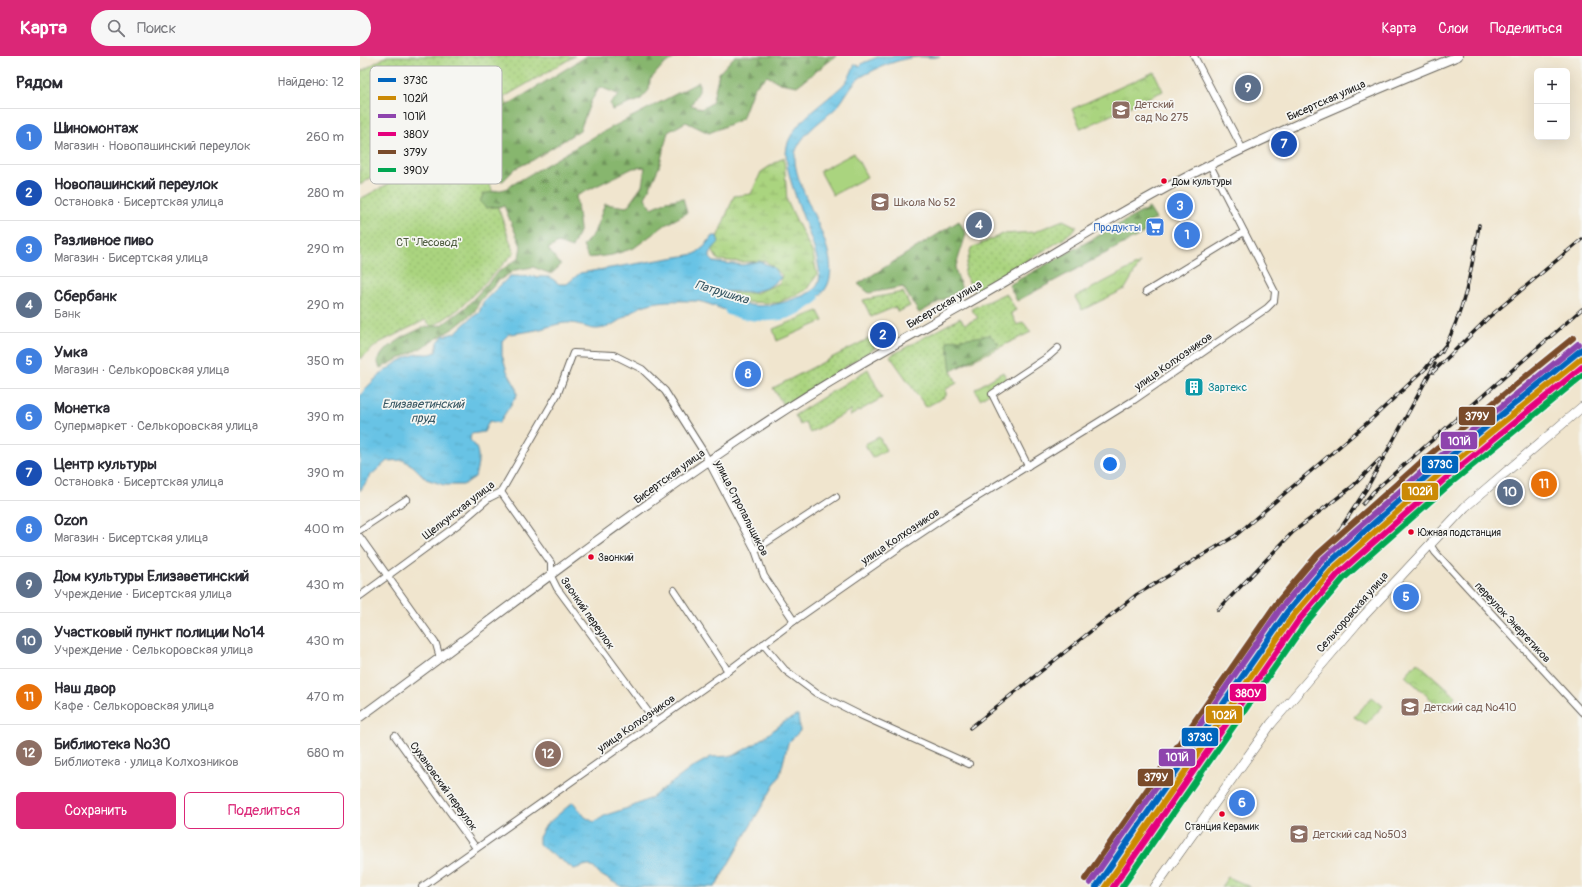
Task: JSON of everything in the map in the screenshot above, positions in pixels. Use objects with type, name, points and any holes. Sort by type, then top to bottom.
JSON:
[{"type":"main road","name":"Бисертская улица","points":[[360,717],[708,461],[784,410],[867,359],[964,306],[1112,218],[1210,165],[1326,111],[1458,56]]},
{"type":"main road","name":"Селькоровская улица","points":[[1155,887],[1271,724],[1358,622],[1465,507],[1582,407]]},
{"type":"street","points":[[1194,56],[1243,150]]},
{"type":"street","name":"улица Колхозников","points":[[422,887],[655,721],[728,671],[794,621],[950,514],[1134,400],[1271,304],[1274,301],[1276,292],[1210,165]]},
{"type":"street","points":[[1146,292],[1244,232]]},
{"type":"street","points":[[1028,466],[992,394],[1049,356],[1058,348]]},
{"type":"street","name":"улица Стропальщиков","points":[[573,353],[614,355],[642,369],[665,390],[704,451],[755,550],[764,576],[794,621]]},
{"type":"street","name":"Щелкунская улица","points":[[360,596],[460,522],[489,498],[501,492],[558,393],[573,353]]},
{"type":"street","name":"Звонкий переулок","points":[[501,492],[551,563],[551,576],[557,588],[655,721]]},
{"type":"street","points":[[755,550],[836,497]]},
{"type":"street","points":[[360,530],[407,499]]},
{"type":"street","points":[[360,537],[436,644],[440,658]]},
{"type":"street","name":"переулок Энергетиков","points":[[1430,544],[1435,552],[1582,712]]},
{"type":"street","points":[[674,590],[728,671]]},
{"type":"street","points":[[763,644],[785,670],[816,693],[858,714],[969,764]]},
{"type":"street","name":"Сухановский переулок","points":[[395,736],[476,848]]},
{"type":"green space","points":[[387,56],[575,56],[504,97],[507,105],[502,108],[502,66],[370,66]]},
{"type":"green space","points":[[587,56],[678,56],[663,65],[650,80],[649,90],[640,100],[612,110],[610,103],[620,95],[600,87],[591,101],[580,130],[533,160],[516,168],[503,181],[502,108]]},
{"type":"green space","points":[[735,56],[836,56],[797,86],[780,83],[767,76],[754,87],[742,119],[709,133],[686,122],[668,132],[659,167],[645,198],[652,208],[667,201],[683,198],[687,213],[665,225],[634,248],[612,255],[588,258],[583,246],[594,233],[605,204],[627,207],[642,186],[645,167],[633,168],[576,196],[580,229],[572,248],[558,243],[548,249],[561,265],[551,274],[533,267],[515,270],[498,281],[480,301],[474,312],[454,328],[421,348],[380,368],[377,360],[386,349],[405,336],[424,327],[442,325],[466,307],[497,273],[519,258],[521,246],[504,206],[486,208],[480,202],[483,194],[505,189],[597,135],[699,82],[699,91],[691,105],[701,109],[712,103],[719,73]]},
{"type":"green space","points":[[370,66],[370,178],[360,185],[360,72]]},
{"type":"green space","points":[[1154,72],[1163,91],[1081,129],[1072,109]]},
{"type":"green space","points":[[854,153],[867,177],[833,195],[820,171]]},
{"type":"green space","points":[[784,157],[787,201],[813,254],[817,275],[806,290],[778,303],[743,302],[717,293],[756,293],[780,283],[782,275],[766,261],[741,262],[718,260],[712,250],[734,196],[751,194],[761,172]]},
{"type":"green space","name":"СТ \"Лесовод\"","points":[[388,184],[490,184],[514,253],[459,309],[432,327],[425,320],[379,343],[360,359],[360,199]]},
{"type":"green space","points":[[1149,208],[1156,219],[1146,224],[1149,230],[1017,301],[1009,285]]},
{"type":"green space","points":[[1063,220],[1077,227],[1063,239],[975,292],[964,274],[971,248],[1003,234],[1034,232]]},
{"type":"green space","points":[[959,221],[966,234],[955,269],[962,289],[919,313],[903,287],[869,293],[858,284]]},
{"type":"green space","points":[[1140,263],[1125,289],[1082,310],[1075,297]]},
{"type":"green space","points":[[903,292],[910,306],[898,312],[895,307],[871,317],[863,300]]},
{"type":"green space","points":[[1006,293],[1016,310],[1011,313],[1017,325],[1023,322],[1031,332],[951,371],[957,383],[946,389],[946,396],[926,407],[890,356],[960,318],[965,324],[978,318],[971,309]]},
{"type":"green space","points":[[818,311],[823,321],[777,341],[773,329]]},
{"type":"green space","points":[[990,335],[999,344],[951,371],[947,341]]},
{"type":"green space","points":[[870,338],[875,348],[784,406],[773,388]]},
{"type":"green space","points":[[868,369],[882,398],[850,416],[851,410],[810,433],[805,422],[800,425],[795,415]]},
{"type":"green space","points":[[1003,372],[1008,381],[980,399],[975,389]]},
{"type":"green space","points":[[879,437],[886,450],[872,458],[865,444]]},
{"type":"green space","points":[[1417,662],[1455,696],[1443,710],[1405,676]]},
{"type":"green space","points":[[1372,697],[1383,706],[1366,724],[1354,717]]},
{"type":"green space","points":[[1228,877],[1251,887],[1221,887]]},
{"type":"water","name":"Елизаветинский пруд","points":[[880,56],[940,56],[917,57],[896,61],[861,77],[854,83],[836,108],[809,131],[800,142],[797,148],[795,163],[800,182],[827,247],[831,267],[828,285],[815,299],[793,310],[770,314],[734,312],[697,301],[659,302],[638,308],[615,323],[601,329],[592,329],[567,323],[533,331],[509,334],[502,341],[502,355],[507,371],[516,387],[517,395],[499,423],[489,421],[484,432],[471,434],[470,440],[474,444],[478,453],[475,477],[463,485],[444,485],[426,479],[413,466],[403,460],[387,461],[371,475],[360,491],[360,396],[386,370],[402,360],[418,354],[436,352],[438,342],[443,336],[455,333],[471,318],[479,313],[483,302],[510,276],[550,277],[559,284],[567,284],[580,273],[695,254],[705,246],[712,236],[717,236],[719,242],[710,252],[710,258],[714,262],[743,265],[759,261],[773,267],[781,278],[767,288],[752,292],[714,291],[717,296],[747,305],[766,306],[785,302],[805,295],[813,290],[817,286],[820,276],[818,260],[790,179],[787,161],[787,146],[790,137],[796,128],[811,112],[843,85],[849,78],[855,64],[860,66],[863,63]]},
{"type":"water","points":[[798,715],[800,731],[788,743],[780,775],[715,887],[622,887],[599,874],[594,868],[587,865],[574,869],[539,845],[539,837],[546,825],[573,802],[585,817],[594,822],[606,815],[631,807],[651,798],[693,767],[711,757],[733,756],[758,742],[784,722]]},
{"type":"waterway","name":"Патрушиха","points":[[730,310],[762,316],[779,315],[795,310],[814,298]]},
{"type":"railway","points":[[1442,352],[1450,337],[1462,306],[1470,274],[1479,225]]},
{"type":"railway","points":[[1433,372],[1488,318],[1582,239]]},
{"type":"railway","points":[[1363,504],[1373,492],[1582,309]]},
{"type":"railway","points":[[970,728],[1136,595],[1235,536],[1374,417],[1426,368],[1445,346]]},
{"type":"railway","points":[[1217,706],[1281,610],[1337,534],[1367,488],[1435,364]]},
{"type":"railway","points":[[1256,657],[1403,507],[1559,383],[1582,372]]},
{"type":"railway","points":[[1218,610],[1293,532],[1353,486],[1380,459]]},
{"type":"transit line","name":"379У","points":[[1085,879],[1276,604],[1318,554],[1428,456],[1573,338]]},
{"type":"transit line","name":"101Й","points":[[1090,883],[1281,608],[1324,558],[1433,462],[1578,344]]},
{"type":"transit line","name":"373C","points":[[1096,887],[1287,612],[1329,563],[1437,467],[1582,349]]},
{"type":"transit line","name":"102Й","points":[[1105,887],[1293,616],[1334,568],[1442,472],[1582,358]]},
{"type":"transit line","name":"380У","points":[[1113,887],[1298,621],[1339,573],[1446,478],[1582,367]]},
{"type":"transit line","name":"390У","points":[[1122,887],[1304,625],[1344,578],[1451,483],[1582,376]]},
{"type":"place","name":"Дом культуры Елизаветинский","points":[[1248,88]]},
{"type":"place","name":"Детский сад № 275","points":[[1121,110]]},
{"type":"place","name":"Центр культуры","points":[[1284,144]]},
{"type":"place","name":"Дом культуры","points":[[1164,181]]},
{"type":"place","name":"Школа № 52","points":[[880,202]]},
{"type":"place","name":"Разливное пиво","points":[[1180,206]]},
{"type":"place","name":"Сбербанк","points":[[979,225]]},
{"type":"place","name":"Продукты","points":[[1155,227]]},
{"type":"place","name":"Шиномонтаж","points":[[1187,235]]},
{"type":"place","name":"Новопашинский переулок","points":[[883,335]]},
{"type":"place","name":"Ozon","points":[[748,374]]},
{"type":"place","name":"Зартекс","points":[[1194,387]]},
{"type":"place","name":"Наш двор","points":[[1544,484]]},
{"type":"place","name":"Участковый пункт полиции №14","points":[[1510,492]]},
{"type":"place","name":"Южная подстанция","points":[[1411,532]]},
{"type":"place","name":"Звонкий","points":[[591,557]]},
{"type":"place","name":"Умка","points":[[1406,597]]},
{"type":"place","name":"Детский сад №410","points":[[1410,707]]},
{"type":"place","name":"Библиотека №30","points":[[548,754]]},
{"type":"place","name":"Монетка","points":[[1242,803]]},
{"type":"place","name":"Станция Керамик","points":[[1222,814]]},
{"type":"place","name":"Детский сад №503","points":[[1299,834]]}]
